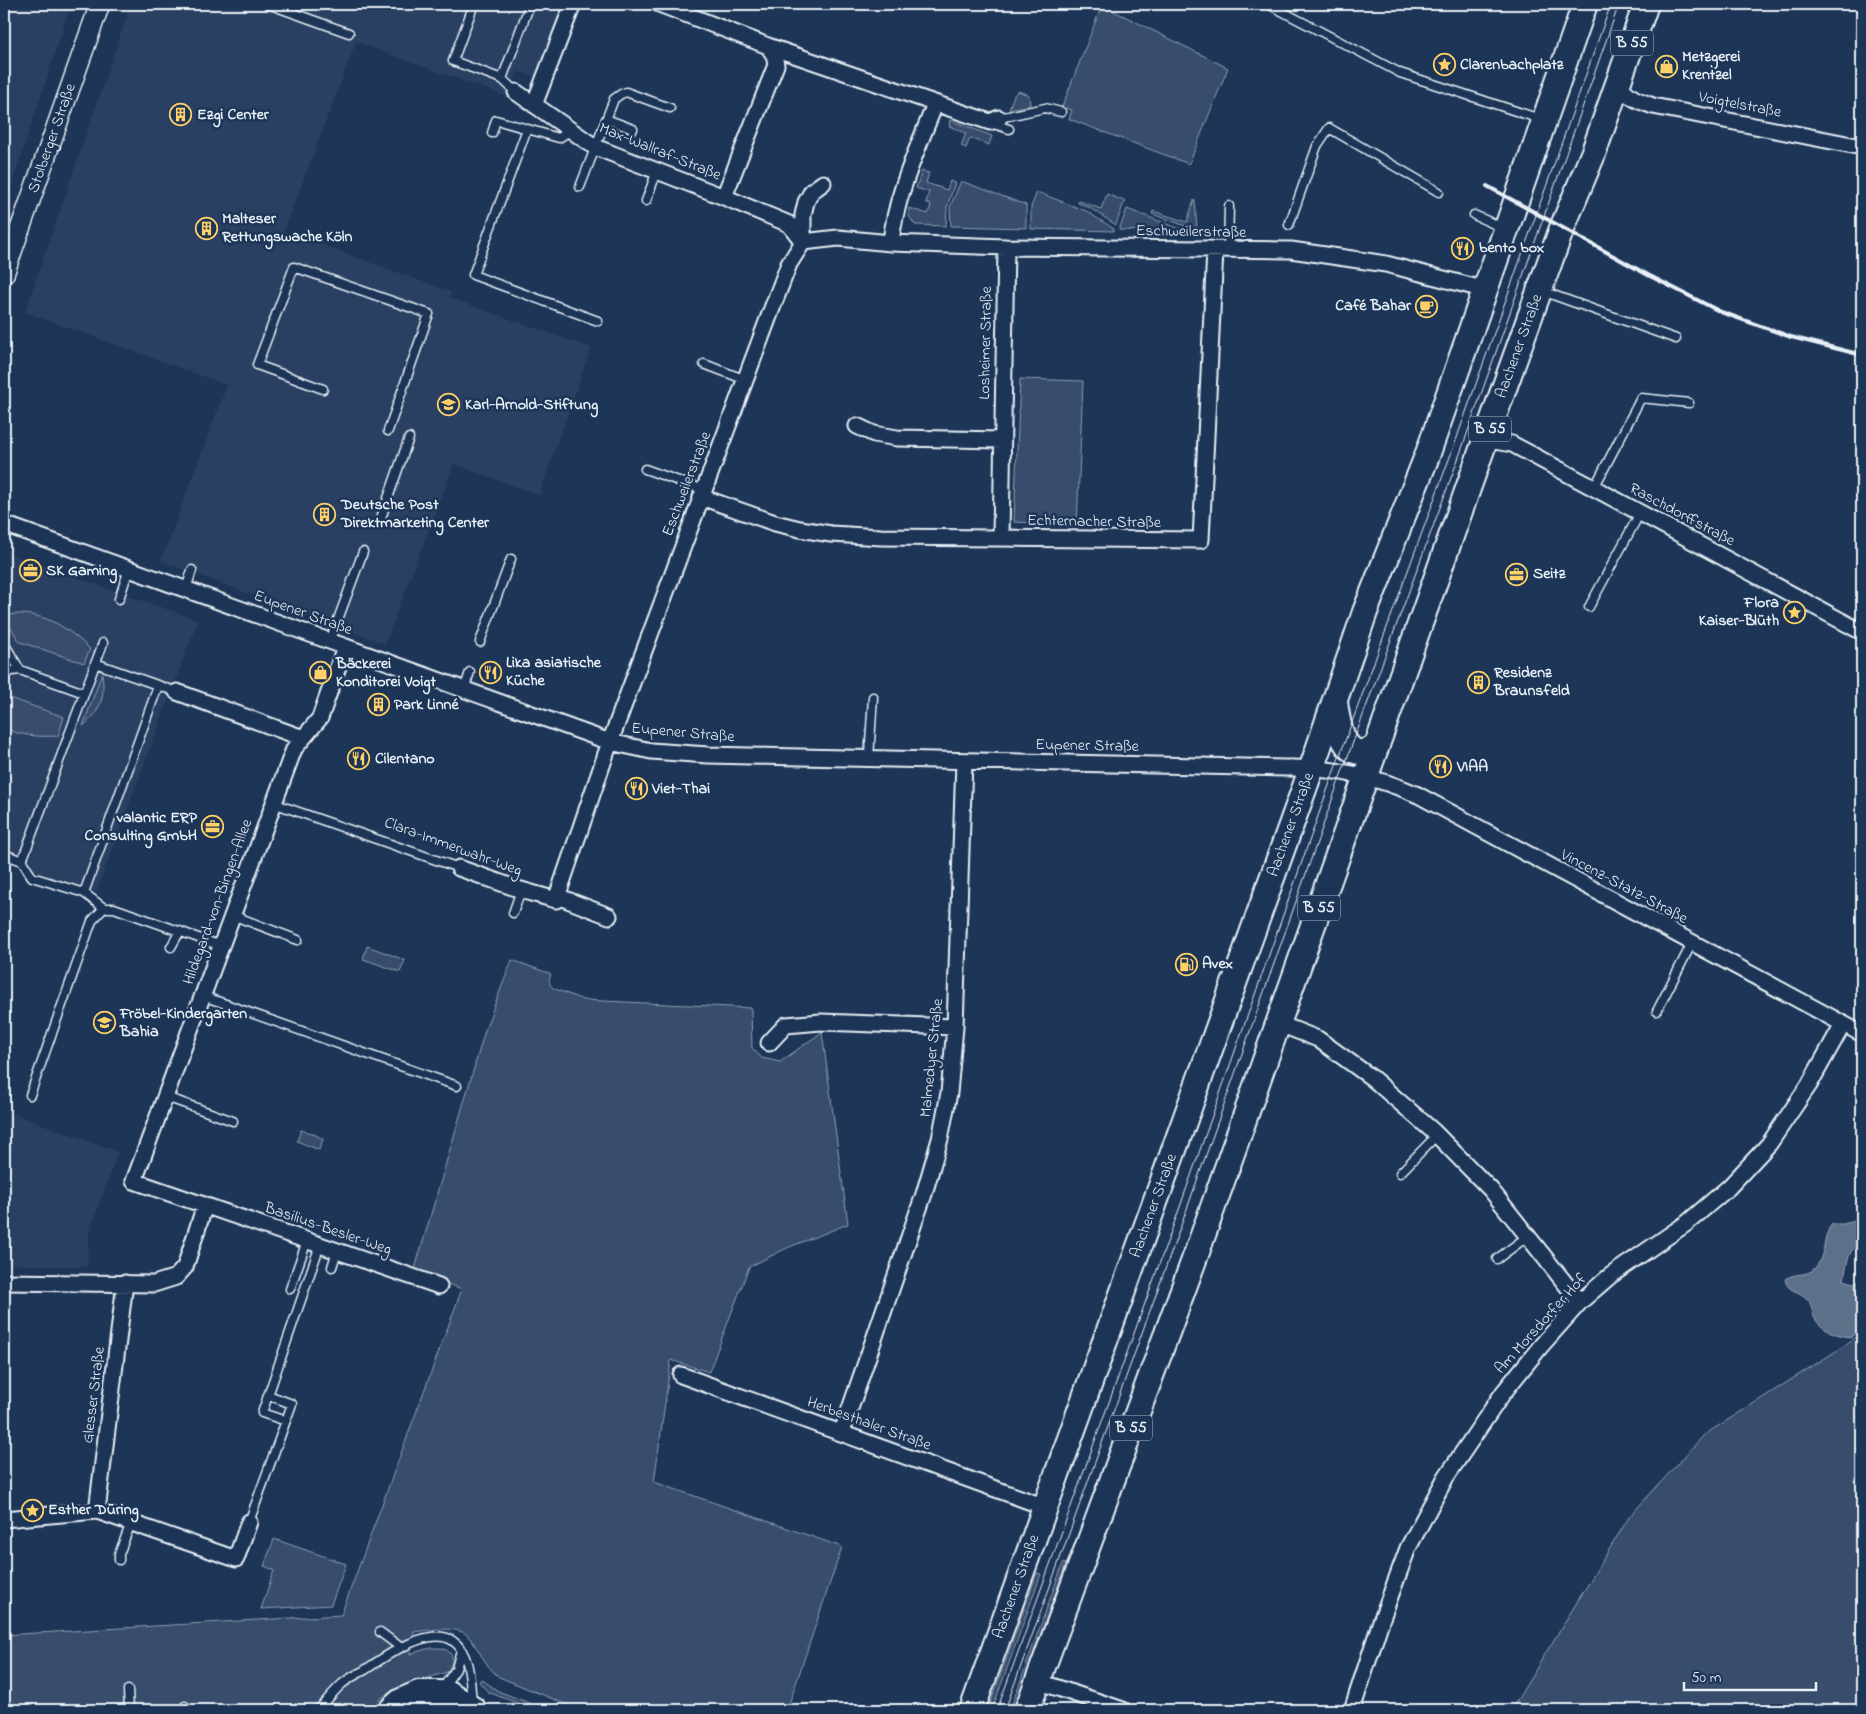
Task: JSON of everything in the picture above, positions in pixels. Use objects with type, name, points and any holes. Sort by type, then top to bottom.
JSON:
[{"type":"main road","name":"Aachener Straße","points":[[972,1710],[1312,767],[1365,612],[1427,456],[1585,4]]},
{"type":"main road","name":"Aachener Straße","points":[[1027,1710],[1193,1261],[1483,447],[1562,228],[1593,154],[1646,4]]},
{"type":"main road","name":"Aachener Straße","points":[[1335,700],[1338,727],[1351,749],[1361,753],[1368,752],[1377,746]]},
{"type":"main road","points":[[391,1710],[402,1701],[419,1693],[439,1693],[450,1694],[472,1710]]},
{"type":"street","name":"Stolberger Straße","points":[[4,274],[100,4]]},
{"type":"street","points":[[534,105],[573,4]]},
{"type":"street","points":[[659,4],[768,46],[936,104],[999,123]]},
{"type":"street","name":"Max-Wallraf-Straße","points":[[724,197],[776,65],[774,54],[768,46]]},
{"type":"street","name":"Voigtelstraße","points":[[1618,83],[1635,100],[1653,106],[1862,147]]},
{"type":"street","name":"Max-Wallraf-Straße","points":[[516,92],[594,147],[789,224],[803,242]]},
{"type":"street","points":[[891,243],[893,224],[913,161],[936,104]]},
{"type":"street","points":[[803,242],[803,215],[806,202],[812,191],[823,183]]},
{"type":"street","name":"Eschweilerstraße","points":[[610,742],[789,264],[803,242],[838,238],[891,243],[1006,247],[1291,250],[1386,264],[1486,290]]},
{"type":"street","name":"Losheimer Straße","points":[[1001,538],[1006,247]]},
{"type":"street","name":"Echternacher Straße","points":[[702,494],[775,523],[831,534],[881,537],[1201,540],[1222,250]]},
{"type":"street","points":[[857,426],[874,434],[897,438],[1002,440]]},
{"type":"street","name":"Raschdorffstraße","points":[[1483,447],[1494,441],[1512,444],[1862,632]]},
{"type":"street","name":"Eupener Straße","points":[[4,524],[610,742],[651,750],[708,755],[1285,768],[1312,767],[1367,776]]},
{"type":"street","name":"Hildegard-von-Bingen-Allee","points":[[134,1181],[272,803],[294,749],[320,718],[345,647]]},
{"type":"street","points":[[177,692],[304,738]]},
{"type":"street","points":[[557,896],[610,742]]},
{"type":"street","name":"Malmedyer Straße","points":[[842,1432],[924,1194],[940,1139],[949,1093],[955,1027],[964,760]]},
{"type":"street","name":"Vincenz-Statz-Straße","points":[[1367,776],[1418,795],[1862,1034]]},
{"type":"street","name":"Clara-Immerwahr-Weg","points":[[459,868],[556,900],[557,896],[609,916]]},
{"type":"street","points":[[769,1043],[786,1025],[821,1022],[955,1027]]},
{"type":"street","points":[[1277,1023],[1318,1039],[1372,1078],[1437,1135],[1491,1190],[1580,1302]]},
{"type":"street","name":"Am Morsdorfer Hof","points":[[1352,1710],[1381,1621],[1408,1548],[1446,1477],[1503,1394],[1540,1347],[1580,1302],[1610,1276],[1686,1223],[1735,1180],[1769,1144],[1809,1085],[1843,1024]]},
{"type":"street","name":"Basilius-Besler-Weg","points":[[134,1181],[439,1286]]},
{"type":"street","points":[[4,1282],[154,1284],[176,1277],[185,1267],[205,1205]]},
{"type":"street","name":"Glesser Straße","points":[[97,1511],[125,1284]]},
{"type":"street","name":"Herbesthaler Straße","points":[[681,1374],[1045,1507]]},
{"type":"street","points":[[4,1519],[97,1511],[131,1523],[221,1549],[236,1559],[249,1522]]},
{"type":"street","points":[[1037,1681],[1123,1710]]},
{"type":"lane","points":[[268,4],[349,33]]},
{"type":"lane","points":[[474,4],[453,61],[502,79],[516,92]]},
{"type":"lane","points":[[502,79],[530,4]]},
{"type":"lane","points":[[1268,4],[1400,73],[1545,121]]},
{"type":"lane","points":[[580,187],[614,99],[626,92],[670,108]]},
{"type":"lane","points":[[999,123],[1045,108],[1061,112]]},
{"type":"lane","points":[[606,119],[633,129]]},
{"type":"lane","points":[[492,133],[496,120],[559,138],[571,130]]},
{"type":"lane","points":[[1289,225],[1317,146],[1329,128],[1439,192]]},
{"type":"lane","points":[[527,129],[473,275],[598,321]]},
{"type":"lane","points":[[646,201],[657,171]]},
{"type":"lane","points":[[1222,250],[1229,206]]},
{"type":"lane","points":[[1474,215],[1507,230]]},
{"type":"lane","points":[[323,389],[257,365],[294,267],[429,314],[388,431]]},
{"type":"lane","points":[[1540,290],[1676,339]]},
{"type":"lane","points":[[704,364],[746,380]]},
{"type":"lane","points":[[1594,488],[1641,398],[1689,403]]},
{"type":"lane","points":[[380,521],[409,438]]},
{"type":"lane","points":[[645,468],[702,494]]},
{"type":"lane","points":[[1589,608],[1640,513]]},
{"type":"lane","points":[[330,641],[363,552]]},
{"type":"lane","points":[[480,642],[511,559]]},
{"type":"lane","points":[[118,599],[129,569]]},
{"type":"lane","points":[[186,590],[192,570]]},
{"type":"lane","points":[[4,643],[20,670]]},
{"type":"lane","points":[[22,861],[103,643]]},
{"type":"lane","points":[[95,663],[177,692]]},
{"type":"lane","points":[[4,672],[20,670],[84,693]]},
{"type":"lane","points":[[464,690],[470,672]]},
{"type":"lane","points":[[84,894],[158,686]]},
{"type":"lane","points":[[869,758],[872,697]]},
{"type":"lane","name":"Clara-Immerwahr-Weg","points":[[272,803],[459,868]]},
{"type":"lane","points":[[4,854],[22,861],[32,877],[84,894],[104,908],[114,908],[221,946]]},
{"type":"lane","points":[[513,913],[521,890]]},
{"type":"lane","points":[[30,1095],[92,920],[104,908]]},
{"type":"lane","points":[[232,915],[298,940]]},
{"type":"lane","points":[[171,947],[180,931]]},
{"type":"lane","points":[[1657,1010],[1692,943]]},
{"type":"lane","points":[[203,996],[458,1086]]},
{"type":"lane","points":[[166,1097],[233,1121]]},
{"type":"lane","points":[[1400,1173],[1437,1135]]},
{"type":"lane","points":[[1497,1259],[1528,1236]]},
{"type":"lane","points":[[290,1289],[313,1243]]},
{"type":"lane","points":[[286,1421],[262,1413],[313,1243]]},
{"type":"lane","points":[[332,1267],[337,1251]]},
{"type":"lane","points":[[249,1522],[292,1404],[268,1395]]},
{"type":"lane","points":[[119,1560],[119,1554],[131,1523]]},
{"type":"lane","points":[[380,1632],[400,1647]]},
{"type":"lane","points":[[318,1710],[342,1684],[400,1647],[429,1638],[442,1637],[453,1641],[461,1650],[466,1662],[472,1710]]},
{"type":"lane","points":[[422,1710],[439,1693],[456,1669],[461,1650]]},
{"type":"lane","points":[[128,1690],[129,1710]]},
{"type":"shaded area","points":[[4,4],[71,4],[4,208]]},
{"type":"shaded area","points":[[131,4],[563,4],[537,77],[518,71],[508,97],[356,42],[284,231],[451,292],[450,298],[591,348],[539,495],[454,464],[385,644],[161,561],[227,385],[25,312]]},
{"type":"shaded area","points":[[1102,5],[1228,68],[1189,164],[1069,119],[1072,110],[1062,107]]},
{"type":"shaded area","points":[[1018,91],[1029,95],[1030,105],[1009,109],[1014,95]]},
{"type":"shaded area","points":[[950,120],[992,136],[989,145],[970,138],[966,148],[961,146],[966,133],[949,126]]},
{"type":"shaded area","points":[[922,171],[929,173],[926,183],[947,190],[950,181],[955,183],[947,207],[946,226],[915,225],[909,216],[909,208],[928,214],[931,205],[926,203],[929,192],[916,188]]},
{"type":"shaded area","points":[[961,181],[1026,205],[1026,228],[951,226],[950,207]]},
{"type":"shaded area","points":[[1037,192],[1086,211],[1114,229],[1114,231],[1031,229],[1031,207]]},
{"type":"shaded area","points":[[1107,194],[1126,202],[1123,205],[1116,225],[1090,208],[1078,203],[1079,201],[1101,209]]},
{"type":"shaded area","points":[[1194,200],[1197,230],[1152,214],[1153,211],[1187,222]]},
{"type":"shaded area","points":[[1127,209],[1183,230],[1181,232],[1119,230]]},
{"type":"shaded area","points":[[1020,379],[1083,381],[1077,525],[1014,522]]},
{"type":"shaded area","points":[[4,552],[198,620],[96,893],[12,864],[4,884]]},
{"type":"shaded area","points":[[15,614],[37,616],[65,628],[90,649],[84,663],[20,642],[4,618],[4,616]]},
{"type":"shaded area","points":[[102,673],[103,689],[101,702],[94,714],[83,726]]},
{"type":"shaded area","points":[[4,696],[64,717],[58,736],[30,735],[4,728]]},
{"type":"shaded area","points":[[367,946],[405,960],[400,972],[363,959]]},
{"type":"shaded area","points":[[512,960],[551,974],[549,981],[553,988],[583,1000],[751,1008],[752,1048],[762,1058],[780,1062],[822,1032],[848,1224],[787,1248],[749,1267],[709,1372],[671,1360],[654,1482],[842,1547],[787,1710],[580,1710],[499,1677],[490,1668],[468,1636],[457,1630],[442,1629],[414,1632],[410,1654],[430,1648],[447,1650],[450,1652],[452,1659],[447,1672],[405,1685],[385,1695],[370,1710],[4,1710],[4,1635],[341,1615],[462,1289],[414,1272],[486,1027]]},
{"type":"shaded area","points":[[4,1110],[118,1152],[89,1233],[87,1267],[4,1264]]},
{"type":"shaded area","points":[[301,1130],[323,1139],[319,1150],[297,1141]]},
{"type":"shaded area","points":[[1862,1219],[1862,1242],[1851,1253],[1844,1280],[1854,1283],[1862,1281],[1862,1328],[1851,1337],[1835,1334],[1820,1325],[1814,1317],[1809,1300],[1790,1288],[1785,1279],[1808,1273],[1815,1268],[1821,1258],[1827,1234],[1832,1224],[1843,1224]]},
{"type":"shaded area","points":[[1862,1332],[1862,1710],[1511,1710],[1629,1517],[1704,1435],[1841,1348]]},
{"type":"shaded area","points":[[274,1539],[346,1564],[331,1605],[261,1609],[274,1570],[264,1566]]},
{"type":"shaded area","points":[[1063,1563],[1066,1564],[1013,1710],[1010,1710]]},
{"type":"shaded area","points":[[1037,1573],[1041,1574],[992,1710],[988,1710]]},
{"type":"shaded area","points":[[481,1679],[498,1691],[547,1710],[535,1710],[488,1692],[479,1682]]},
{"type":"tram line","points":[[997,1710],[1176,1218],[1334,771],[1455,443],[1611,4]]},
{"type":"tram line","points":[[1005,1710],[1183,1220],[1342,772],[1461,451],[1619,4]]},
{"type":"railway","points":[[1487,186],[1648,275],[1721,312],[1791,337],[1862,355]]},
{"type":"place","name":"Clarenbachplatz","points":[[1444,65]]},
{"type":"place","name":"Metzgerei Krentzel","points":[[1666,66]]},
{"type":"place","name":"Ezgi Center","points":[[181,115]]},
{"type":"place","name":"Malteser Rettungswache Köln","points":[[206,228]]},
{"type":"place","name":"bento box","points":[[1463,248]]},
{"type":"place","name":"Café Bahar","points":[[1427,306]]},
{"type":"place","name":"Karl-Arnold-Stiftung","points":[[449,405]]},
{"type":"place","name":"Deutsche Post Direktmarketing Center","points":[[325,514]]},
{"type":"place","name":"SK Gaming","points":[[30,571]]},
{"type":"place","name":"Seitz","points":[[1517,574]]},
{"type":"place","name":"Flora Kaiser-Blüth","points":[[1795,612]]},
{"type":"place","name":"Lika asiatische Küche","points":[[490,672]]},
{"type":"place","name":"Bäckerei Konditorei Voigt","points":[[320,673]]},
{"type":"place","name":"Residenz Braunsfeld","points":[[1478,682]]},
{"type":"place","name":"Park Linné","points":[[378,705]]},
{"type":"place","name":"Cilentano","points":[[359,759]]},
{"type":"place","name":"VIAA","points":[[1441,767]]},
{"type":"place","name":"Viet-Thai","points":[[636,789]]},
{"type":"place","name":"valantic ERP Consulting GmbH","points":[[213,827]]},
{"type":"place","name":"Avex","points":[[1186,964]]},
{"type":"place","name":"Fröbel-Kindergarten Bahia","points":[[104,1023]]},
{"type":"place","name":"Esther Düring","points":[[32,1510]]}]
